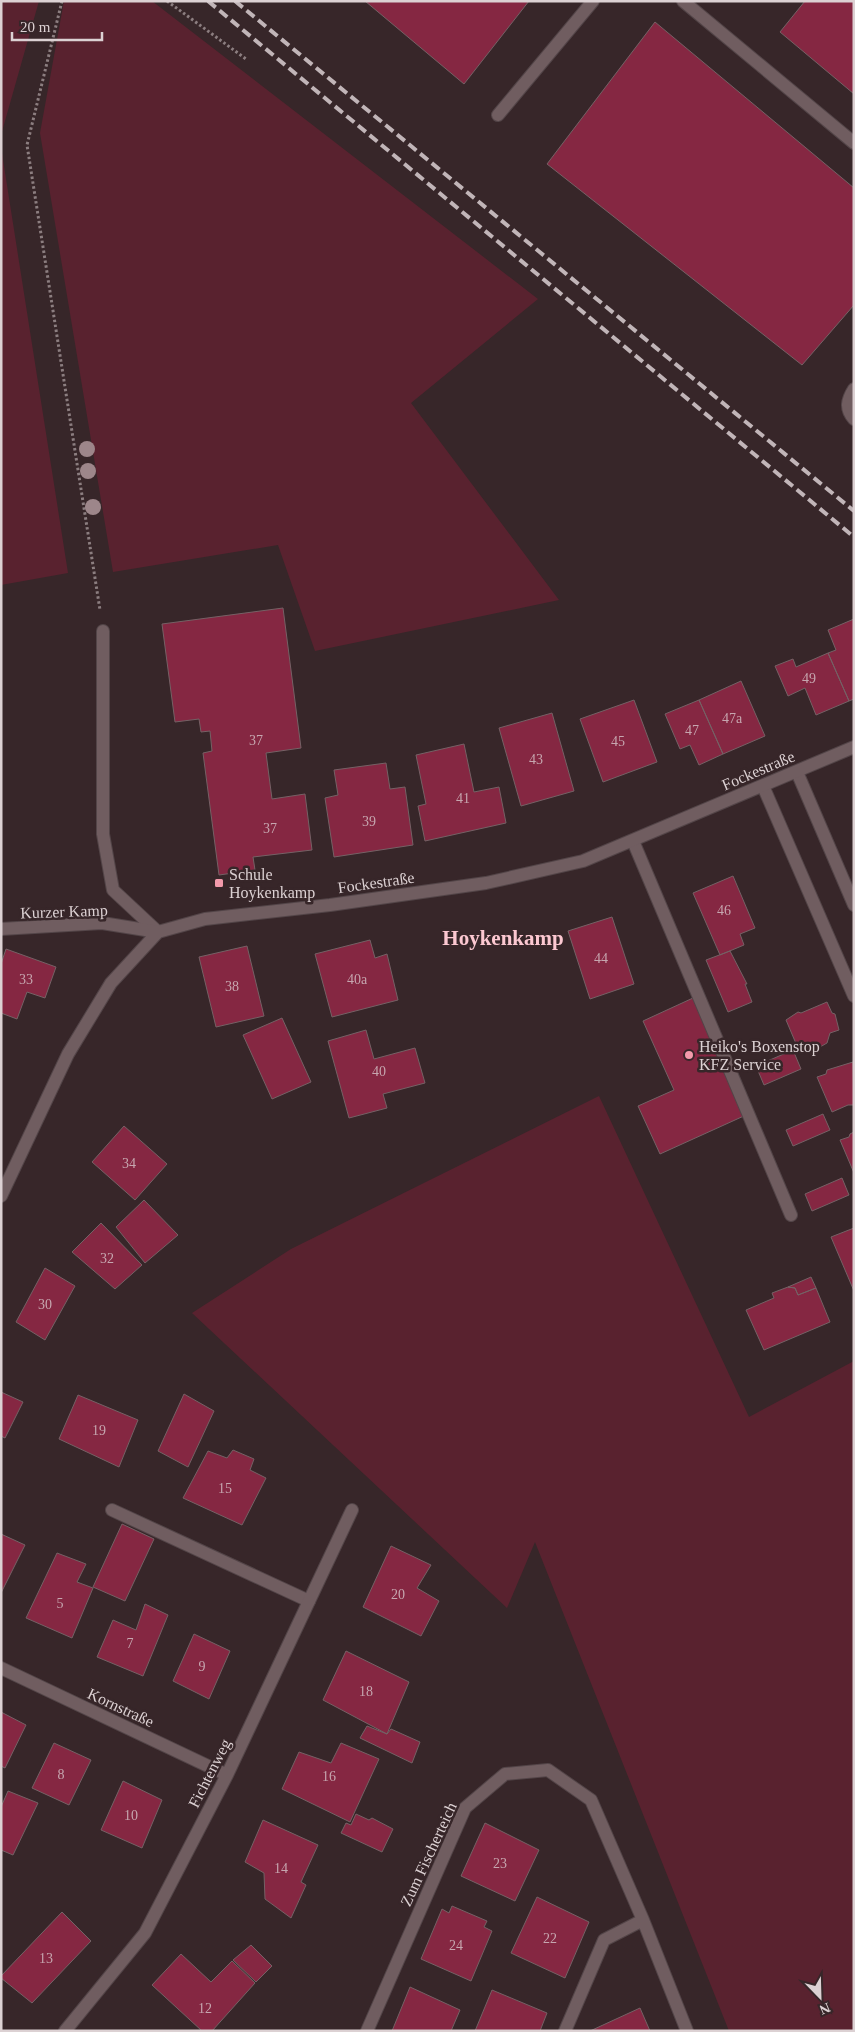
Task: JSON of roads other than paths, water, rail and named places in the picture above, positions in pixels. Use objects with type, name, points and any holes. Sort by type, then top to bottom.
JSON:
[{"type":"street","points":[[498,115],[593,1]]},
{"type":"street","points":[[683,1],[854,143]]},
{"type":"street","points":[[854,390],[847,406],[854,419]]},
{"type":"street","points":[[1,1196],[68,1054],[111,983],[158,932],[113,890],[103,834],[103,631]]},
{"type":"street","name":"Fockestraße","points":[[158,932],[205,919],[330,905],[486,883],[584,862],[854,747]]},
{"type":"street","points":[[796,772],[854,905]]},
{"type":"street","points":[[763,786],[854,996]]},
{"type":"street","points":[[633,841],[791,1215]]},
{"type":"street","name":"Kurzer Kamp","points":[[1,929],[102,923],[158,932]]},
{"type":"street","points":[[112,1510],[309,1601]]},
{"type":"street","name":"Fichtenweg","points":[[64,2031],[145,1932],[227,1776],[352,1510]]},
{"type":"street","name":"Kornstraße","points":[[1,1668],[227,1776]]},
{"type":"street","name":"Zum Fischerteich","points":[[367,2031],[464,1808],[505,1774],[548,1770],[591,1800],[643,1920],[686,2031]]},
{"type":"street","points":[[565,2031],[604,1940],[643,1920]]},
{"type":"railway","points":[[208,1],[854,537]]},
{"type":"railway","points":[[235,1],[854,511]]},
{"type":"place","name":"Schule Hoykenkamp","points":[[219,883]]},
{"type":"place","name":"Heiko's Boxenstop KFZ Service","points":[[689,1055]]},
{"type":"district","name":"Hoykenkamp","points":[[503,938]]}]
